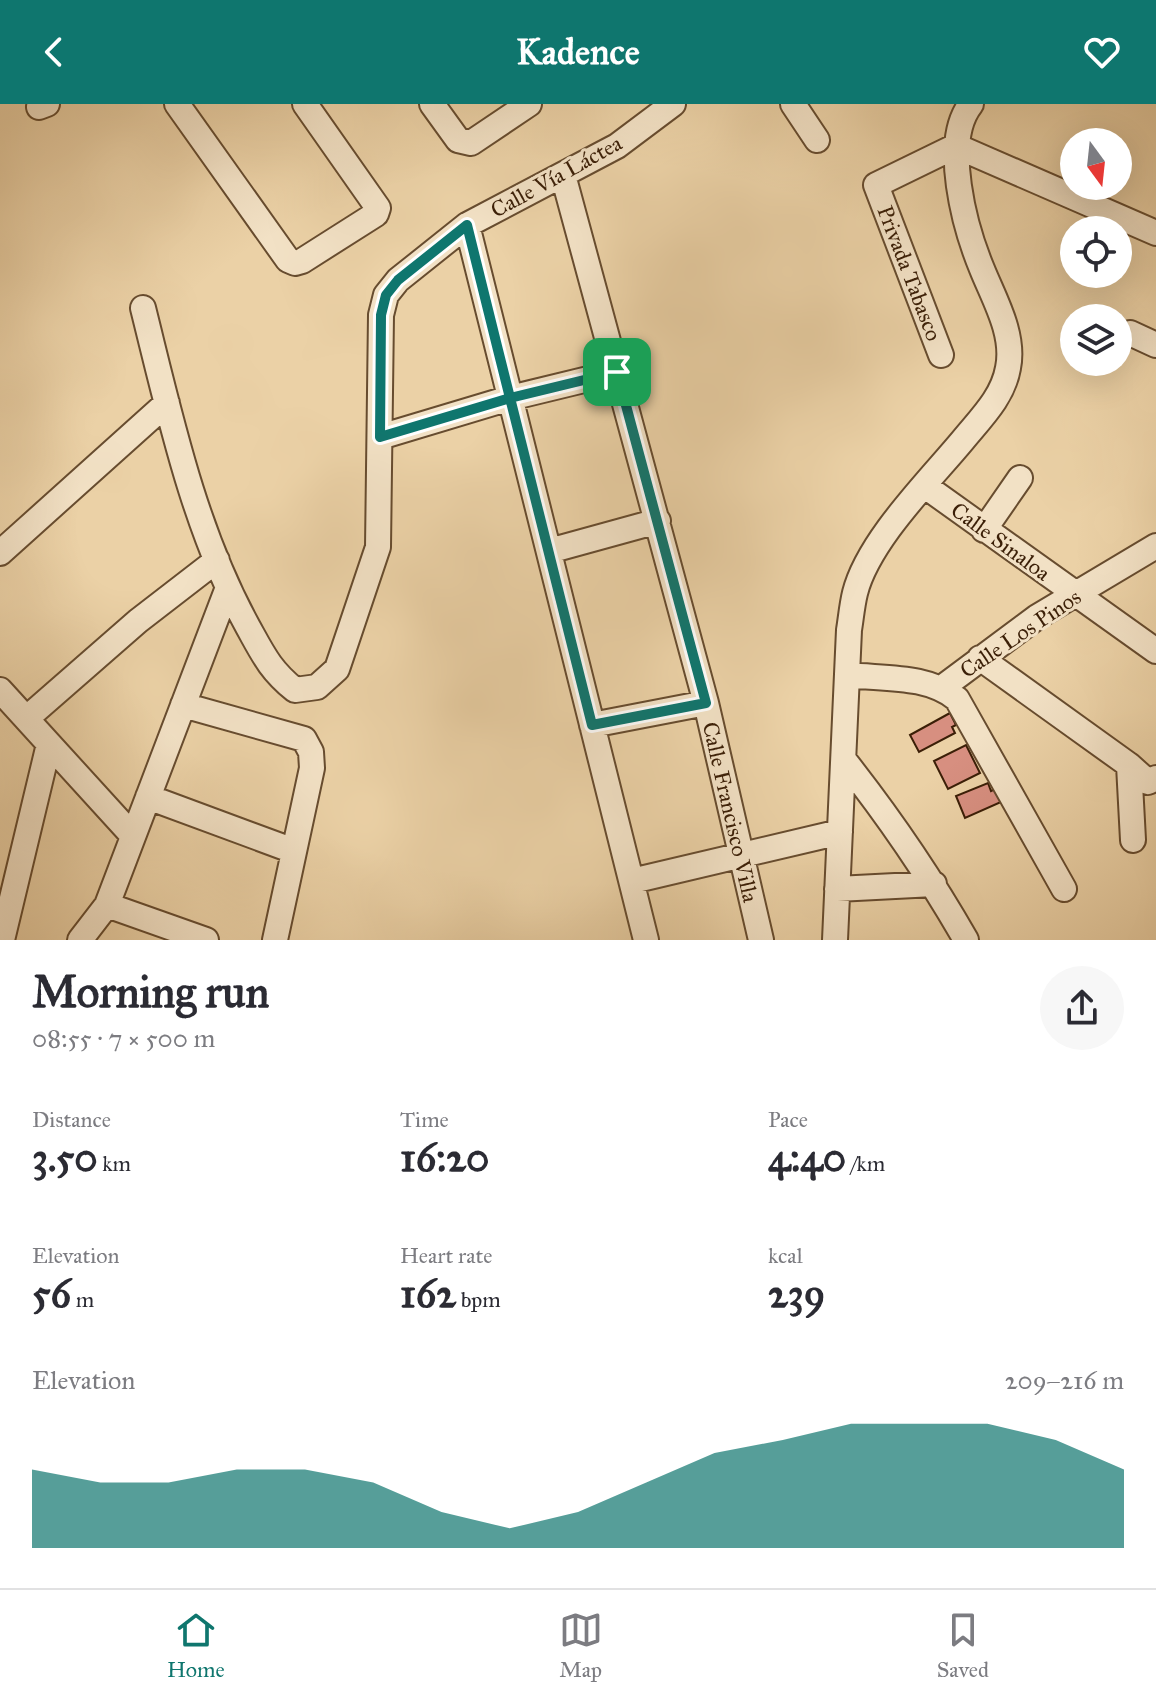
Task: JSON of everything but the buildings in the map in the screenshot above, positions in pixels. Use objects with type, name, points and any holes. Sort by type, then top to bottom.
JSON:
[{"type":"street","points":[[177,104],[288,260],[295,263],[376,214],[378,208],[305,104]]},
{"type":"street","points":[[432,104],[458,140],[464,143],[471,143],[529,104]]},
{"type":"street","name":"Calle Vía Láctea","points":[[227,590],[274,673],[295,690],[317,687],[337,669],[378,547],[381,315],[386,295],[398,280],[467,225],[617,146],[673,104]]},
{"type":"street","points":[[793,104],[817,140]]},
{"type":"street","points":[[835,940],[849,630],[855,591],[879,541],[994,403],[1009,367],[1007,330],[980,264],[962,204],[956,146],[967,106]]},
{"type":"street","points":[[956,146],[1156,233]]},
{"type":"street","name":"Privada Tabasco","points":[[941,355],[876,185],[956,146]]},
{"type":"street","name":"Calle Francisco Villa","points":[[563,175],[706,703],[761,940]]},
{"type":"street","points":[[467,225],[646,940]]},
{"type":"street","points":[[80,940],[107,905],[227,590],[182,461],[143,308]]},
{"type":"street","points":[[1132,334],[1156,345]]},
{"type":"street","points":[[380,437],[510,398],[617,372]]},
{"type":"street","points":[[0,553],[167,403]]},
{"type":"street","points":[[984,530],[1020,478]]},
{"type":"street","name":"Calle Sinaloa","points":[[925,486],[1156,651]]},
{"type":"street","points":[[549,551],[658,521]]},
{"type":"street","name":"Calle Los Pinos","points":[[1064,889],[957,699],[943,687],[1037,617],[1156,546]]},
{"type":"street","points":[[27,718],[138,621],[217,560]]},
{"type":"street","points":[[980,658],[1148,782],[1156,778]]},
{"type":"street","points":[[849,675],[928,682],[943,687]]},
{"type":"street","points":[[0,690],[133,836]]},
{"type":"street","points":[[592,725],[706,703]]},
{"type":"street","points":[[183,705],[304,739],[311,752],[312,768],[275,940]]},
{"type":"street","points":[[2,940],[49,744]]},
{"type":"street","points":[[844,760],[934,884],[966,940]]},
{"type":"street","points":[[1129,765],[1133,840]]},
{"type":"street","points":[[148,797],[294,851]]},
{"type":"street","points":[[632,881],[840,832]]},
{"type":"street","points":[[837,889],[934,884]]},
{"type":"street","points":[[107,905],[206,940]]},
{"type":"route","points":[[617,372],[510,398],[380,437],[381,315],[386,295],[398,280],[467,225],[488,312],[510,398],[529,475],[549,551],[592,725],[706,703],[617,372]]}]
